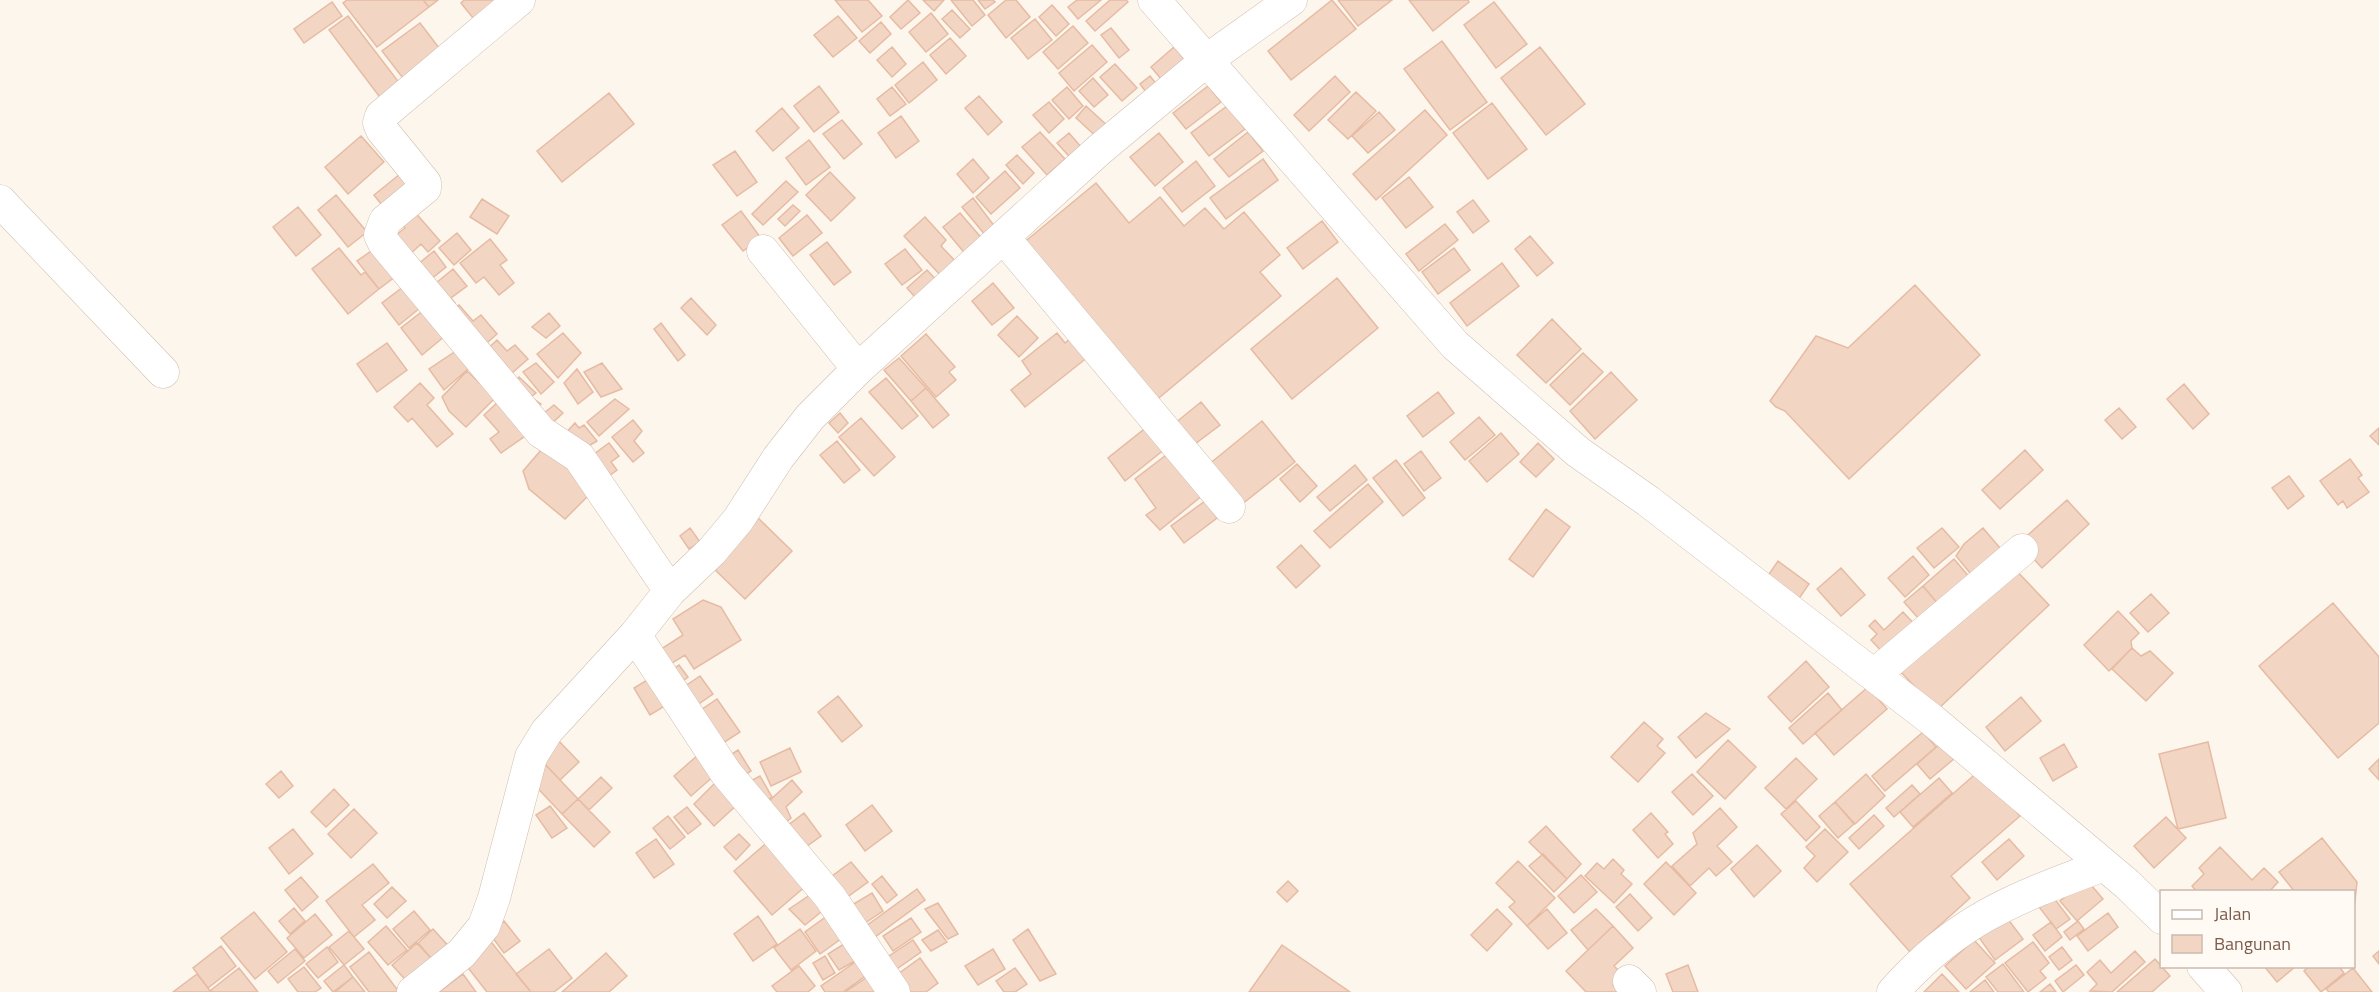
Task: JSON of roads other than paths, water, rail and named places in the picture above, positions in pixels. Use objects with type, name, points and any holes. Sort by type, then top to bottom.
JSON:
[{"type":"street","points":[[519,0],[381,116],[379,123],[382,130],[425,183],[425,188],[385,221],[380,235],[384,243],[541,432],[579,457],[670,591]]},
{"type":"street","points":[[1154,0],[1455,345],[1578,452],[1648,501],[1958,741],[2104,865],[2160,916]]},
{"type":"street","points":[[413,992],[462,953],[484,926],[495,898],[531,757],[547,731],[635,635],[670,591],[711,551],[738,520],[778,458],[810,417],[858,369],[1099,150],[1207,60],[1291,0]]},
{"type":"street","points":[[0,201],[163,372]]},
{"type":"street","points":[[1004,238],[1229,507]]},
{"type":"street","points":[[763,251],[858,369]]},
{"type":"street","points":[[1874,675],[2022,550]]},
{"type":"street","points":[[635,635],[726,773],[830,897],[894,992]]},
{"type":"street","points":[[1893,992],[1938,947],[1979,917],[2011,900],[2104,865]]},
{"type":"street","points":[[2205,968],[2226,992]]}]
